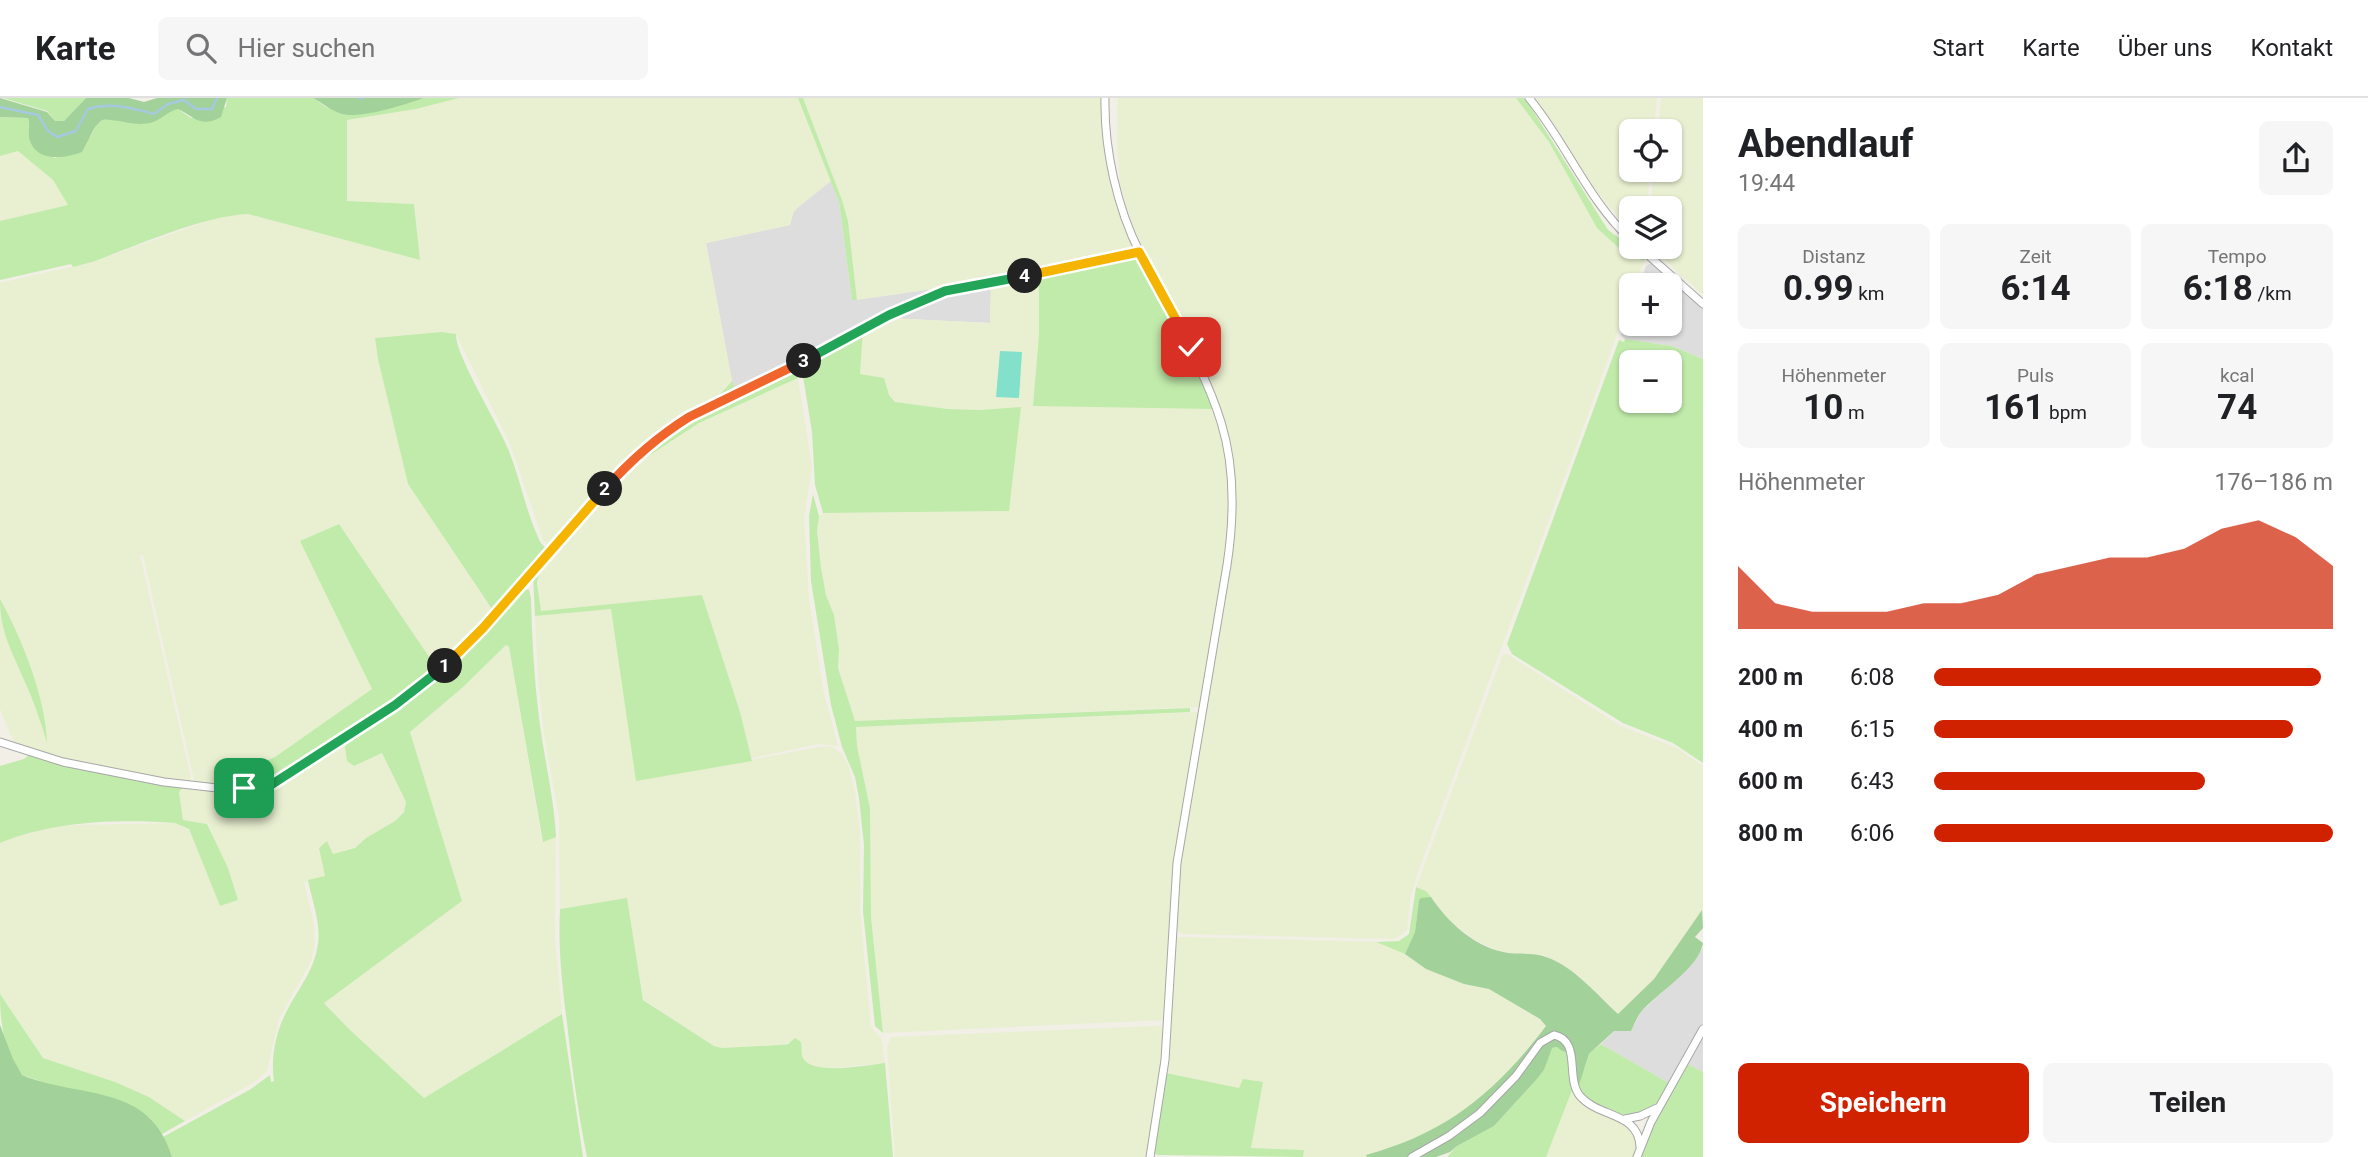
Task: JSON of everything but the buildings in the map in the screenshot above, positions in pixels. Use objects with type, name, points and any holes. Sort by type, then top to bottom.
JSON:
[{"type":"street","points":[[1105,98],[1107,137],[1128,226],[1139,252],[1191,347],[1222,424],[1228,458],[1232,526],[1177,863],[1165,1060],[1150,1157]]},
{"type":"street","points":[[1529,98],[1551,127],[1599,206],[1619,227]]},
{"type":"street","points":[[0,742],[63,762],[164,782],[226,789],[267,787],[395,705],[446,666],[483,628],[623,468],[659,437],[689,417],[799,365],[889,315],[945,291],[1139,252]]},
{"type":"street","points":[[1654,259],[1703,304]]},
{"type":"street","points":[[1637,1157],[1660,1105],[1703,1029]]},
{"type":"street","points":[[1412,1157],[1449,1136],[1480,1113],[1516,1076],[1540,1043],[1554,1035],[1565,1040],[1570,1047],[1571,1074],[1579,1095],[1591,1105],[1625,1119],[1636,1129],[1640,1147]]},
{"type":"street","points":[[1625,1119],[1647,1114],[1660,1105]]},
{"type":"shaded area","points":[[831,181],[839,202],[852,300],[947,287],[736,391],[706,243],[790,225],[797,208]]},
{"type":"shaded area","points":[[1653,262],[1666,273],[1643,273],[1646,266]]},
{"type":"shaded area","points":[[991,285],[990,323],[887,318],[945,293]]},
{"type":"shaded area","points":[[1682,288],[1703,306],[1703,359],[1672,346],[1625,339],[1622,336],[1682,336]]},
{"type":"shaded area","points":[[1703,948],[1703,1072],[1680,1061],[1669,1083],[1601,1044],[1614,1031],[1631,1031],[1641,1012],[1687,969]]},
{"type":"green space","points":[[0,98],[47,112],[55,121],[64,121],[86,98],[129,98],[144,102],[157,98],[227,98],[221,117],[208,122],[199,121],[178,109],[146,124],[102,120],[95,127],[82,152],[53,157],[39,153],[34,148],[29,138],[28,118],[0,117]]},
{"type":"green space","points":[[3,98],[86,98],[64,121],[55,121],[47,111]]},
{"type":"green space","points":[[227,98],[313,98],[326,107],[347,115],[424,98],[459,98],[416,109],[347,120],[347,201],[414,204],[420,260],[248,214],[190,226],[92,262],[0,280],[0,221],[68,205],[53,180],[18,151],[0,156],[0,117],[28,118],[36,150],[55,158],[91,136],[102,120],[178,109],[191,118],[226,107]]},
{"type":"green space","points":[[313,98],[424,98],[376,112],[348,115],[334,111]]},
{"type":"green space","points":[[459,98],[798,98],[831,181],[797,208],[790,225],[706,243],[732,381],[712,402],[682,419],[552,546],[543,540],[510,444],[456,334],[441,332],[375,338],[408,484],[494,612],[438,670],[339,524],[301,541],[372,689],[261,764],[344,741],[347,761],[382,753],[406,802],[404,812],[355,848],[332,854],[325,877],[304,882],[314,924],[315,943],[311,961],[279,1019],[267,1071],[257,1081],[185,1121],[149,1097],[43,1058],[0,994],[0,843],[9,839],[47,828],[77,825],[175,823],[189,829],[220,906],[238,900],[208,824],[183,820],[179,792],[183,787],[196,788],[143,555],[140,555],[192,783],[71,762],[15,745],[0,709],[0,283],[92,262],[233,214],[248,214],[420,260],[414,204],[347,201],[347,120],[416,109]]},
{"type":"green space","points":[[798,98],[803,98],[842,200],[848,221],[857,300],[852,300],[839,202]]},
{"type":"green space","points":[[803,98],[1102,98],[1102,118],[1132,239],[1131,246],[1126,251],[947,287],[857,300],[848,221]]},
{"type":"green space","points":[[1118,98],[1516,98],[1549,142],[1597,228],[1619,248],[1619,259],[1644,261],[1640,273],[1619,273],[1619,328],[1417,875],[1410,900],[1407,930],[1399,937],[1183,934],[1175,930],[1183,842],[1234,540],[1235,503],[1230,443],[1193,346],[1141,249],[1120,184]]},
{"type":"green space","points":[[1516,98],[1524,98],[1530,106],[1608,230],[1619,238],[1619,248],[1597,228],[1549,142]]},
{"type":"green space","points":[[1535,98],[1657,98],[1655,119],[1619,119],[1619,182],[1649,182],[1648,196],[1619,196],[1619,218],[1597,192]]},
{"type":"green space","points":[[1661,98],[1703,98],[1703,295],[1664,259],[1682,259],[1682,196],[1651,196],[1653,182],[1682,182],[1682,119],[1659,119]]},
{"type":"green space","points":[[18,151],[53,180],[68,205],[0,221],[0,156]]},
{"type":"green space","points":[[1131,258],[1142,262],[1192,355],[1215,409],[1033,406],[1039,335],[1039,276]]},
{"type":"green space","points":[[1039,276],[1039,335],[1215,409],[1223,436],[1231,517],[1200,707],[854,721],[838,668],[839,649],[834,615],[826,595],[821,568],[817,531],[819,516],[823,513],[1009,511],[980,410],[895,402],[860,374],[863,330],[887,318],[990,323],[991,285]]},
{"type":"green space","points":[[863,330],[860,374],[884,378],[889,395],[895,402],[948,409],[1021,407],[1009,511],[823,513],[815,485],[812,432],[801,364]]},
{"type":"green space","points":[[441,332],[456,334],[462,357],[509,451],[539,539],[548,549],[494,612],[408,484],[378,359],[375,338]]},
{"type":"green space","points":[[1619,340],[1672,346],[1682,350],[1619,350],[1619,413],[1682,413],[1682,350],[1703,359],[1703,763],[1673,743],[1623,723],[1512,654],[1507,644]]},
{"type":"green space","points":[[1000,351],[1022,352],[1019,398],[996,397]]},
{"type":"green space","points":[[797,369],[798,378],[699,423],[641,461],[601,500],[539,573],[537,583],[541,611],[702,595],[740,712],[752,761],[636,781],[611,609],[535,616],[533,574],[629,466],[708,405],[732,381],[738,395]]},
{"type":"green space","points":[[798,378],[812,467],[804,519],[809,599],[823,689],[838,746],[818,744],[752,758],[702,595],[540,611],[538,576],[557,549],[641,461],[699,423]]},
{"type":"green space","points":[[813,494],[819,516],[817,531],[821,568],[826,595],[834,615],[839,649],[838,668],[855,721],[1190,708],[1190,712],[856,727],[857,746],[870,808],[871,917],[883,1033],[875,1026],[863,911],[864,845],[859,798],[855,777],[842,747],[831,705],[811,581],[809,516]]},
{"type":"green space","points":[[339,524],[438,670],[388,707],[268,784],[260,764],[275,757],[372,689],[300,541]]},
{"type":"green space","points":[[524,589],[529,590],[531,598],[537,703],[556,837],[543,842],[509,647],[506,645],[462,688],[410,732],[462,901],[324,1003],[424,1098],[562,1014],[583,1157],[172,1157],[163,1137],[251,1089],[270,1075],[271,1082],[274,1081],[273,1061],[278,1031],[311,968],[318,944],[316,912],[308,880],[325,876],[319,848],[327,841],[333,854],[355,848],[404,812],[406,802],[382,753],[354,766],[347,761],[344,741],[426,685]]},
{"type":"green space","points":[[0,599],[31,669],[42,707],[47,743],[4,632]]},
{"type":"green space","points":[[611,608],[719,766],[819,747],[832,747],[842,754],[848,764],[855,793],[860,832],[860,912],[871,1027],[881,1038],[885,1063],[821,1069],[802,1057],[801,1042],[793,1041],[779,1045],[722,1048],[714,1046],[643,999],[627,899],[560,909],[559,817],[544,734],[535,616]]},
{"type":"green space","points":[[506,645],[509,647],[542,841],[556,837],[555,938],[562,1014],[424,1098],[349,1029],[324,1002],[462,901],[410,732],[462,688]]},
{"type":"green space","points":[[1503,654],[1619,725],[1677,748],[1703,766],[1703,909],[1654,979],[1618,1015],[1580,977],[1558,962],[1545,956],[1502,952],[1478,942],[1445,918],[1423,889],[1416,887]]},
{"type":"green space","points":[[1199,713],[1176,857],[1164,1020],[883,1033],[871,917],[870,808],[857,746],[856,727]]},
{"type":"green space","points":[[30,754],[183,787],[179,792],[183,820],[207,824],[228,868],[238,900],[220,906],[189,829],[175,823],[86,823],[42,830],[0,843],[0,766],[24,759]]},
{"type":"green space","points":[[1416,887],[1426,891],[1431,897],[1419,900],[1415,932],[1405,954],[1376,942],[1399,941],[1409,934]]},
{"type":"green space","points":[[1431,897],[1453,924],[1471,938],[1492,949],[1546,957],[1567,967],[1618,1014],[1654,979],[1702,910],[1703,928],[1695,937],[1703,943],[1700,952],[1686,971],[1641,1012],[1631,1031],[1614,1031],[1589,1054],[1579,1085],[1574,1076],[1575,1054],[1557,1047],[1552,1048],[1544,1070],[1494,1126],[1450,1152],[1436,1157],[1367,1157],[1366,1155],[1421,1135],[1468,1107],[1508,1071],[1546,1026],[1540,1019],[1489,989],[1464,984],[1426,969],[1405,954],[1415,932],[1419,900]]},
{"type":"green space","points":[[627,898],[643,1000],[714,1046],[722,1048],[779,1045],[788,1044],[795,1038],[801,1042],[803,1058],[818,1067],[841,1068],[885,1063],[893,1157],[587,1157],[564,994],[560,909]]},
{"type":"green space","points":[[1180,937],[1376,942],[1405,954],[1426,969],[1464,984],[1489,989],[1540,1019],[1546,1026],[1513,1066],[1472,1106],[1434,1131],[1367,1157],[1303,1157],[1304,1150],[1251,1148],[1239,1088],[1166,1073],[1174,941]]},
{"type":"green space","points":[[0,994],[43,1058],[115,1082],[149,1097],[185,1121],[162,1134],[150,1118],[22,1075],[4,1036]]},
{"type":"green space","points":[[0,1025],[22,1075],[130,1104],[147,1116],[162,1133],[172,1157],[0,1157]]},
{"type":"green space","points":[[1161,1027],[1164,1033],[1162,1066],[1146,1157],[895,1157],[887,1047],[891,1037]]},
{"type":"green space","points":[[1601,1044],[1669,1083],[1654,1106],[1646,1111],[1625,1115],[1604,1111],[1586,1100],[1574,1077],[1584,1070],[1589,1054]]},
{"type":"green space","points":[[1557,1047],[1570,1052],[1570,1082],[1573,1088],[1546,1157],[1447,1157],[1457,1146],[1494,1126],[1537,1079],[1544,1070],[1551,1048]]},
{"type":"green space","points":[[1687,1064],[1703,1072],[1703,1157],[1639,1157],[1659,1112]]},
{"type":"green space","points":[[1166,1073],[1239,1088],[1243,1079],[1263,1082],[1251,1148],[1304,1150],[1303,1157],[1157,1155],[1153,1152]]},
{"type":"green space","points":[[1573,1088],[1633,1129],[1637,1145],[1633,1157],[1546,1157]]},
{"type":"waterway","points":[[0,107],[38,115],[48,131],[57,137],[76,131],[88,109],[113,106],[154,114],[168,104],[184,100],[196,109],[212,109],[217,98]]},
{"type":"waterway","points":[[359,98],[364,98]]},
{"type":"route","points":[[244,788],[267,787],[274,783],[395,705],[446,666],[483,628],[623,468],[671,428],[799,365],[889,315],[945,291],[1139,252],[1191,347]]}]
